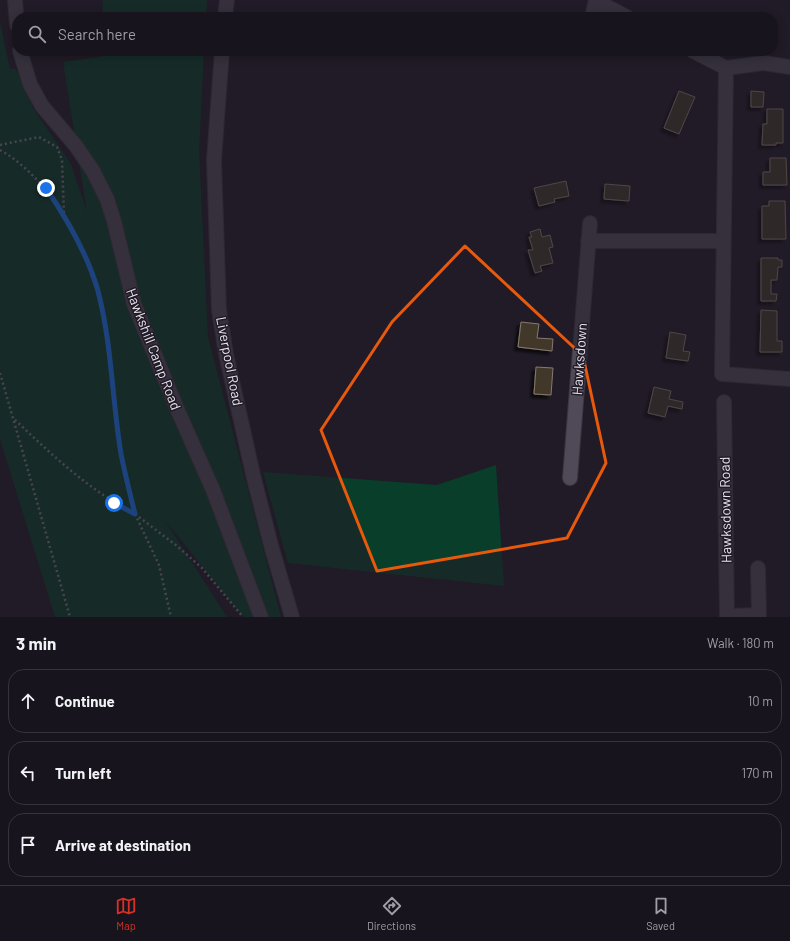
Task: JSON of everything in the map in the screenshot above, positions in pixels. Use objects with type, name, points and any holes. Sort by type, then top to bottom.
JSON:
[{"type":"street","points":[[15,0],[16,12]]},
{"type":"street","points":[[226,12],[227,0]]},
{"type":"street","points":[[593,12],[596,1],[617,12]]},
{"type":"street","name":"Hawkshill Camp Road","points":[[21,56],[30,84],[42,106],[76,146],[93,171],[107,199],[134,304],[212,490],[261,617]]},
{"type":"street","name":"Liverpool Road","points":[[222,56],[214,160],[219,310],[226,354],[254,479],[272,549],[292,617]]},
{"type":"street","points":[[703,56],[726,68],[764,63],[790,67]]},
{"type":"street","points":[[726,68],[722,374],[790,379]]},
{"type":"street","name":"Hawksdown","points":[[570,478],[590,223]]},
{"type":"street","points":[[588,240],[724,241]]},
{"type":"street","name":"Hawksdown Road","points":[[724,402],[727,616]]},
{"type":"street","points":[[727,616],[759,616],[758,568]]},
{"type":"path","points":[[0,145],[39,136],[57,147],[62,160],[64,214]]},
{"type":"path","points":[[0,150],[10,155],[46,188],[64,214],[87,262],[97,291],[105,325],[121,454],[135,514],[159,565],[171,617]]},
{"type":"path","points":[[0,373],[70,617]]},
{"type":"path","points":[[12,417],[48,451],[89,486],[114,503],[135,514],[178,546],[202,568],[242,617]]},
{"type":"highlighted area","points":[[465,246],[583,356],[606,463],[567,538],[377,571],[321,430],[392,322]]},
{"type":"green space","points":[[103,0],[207,0],[206,12],[102,12]]},
{"type":"green space","points":[[0,22],[10,69],[16,69],[33,108],[71,164],[87,212],[63,62],[100,56],[204,56],[199,151],[208,337],[281,617],[243,617],[164,519],[227,617],[55,617],[0,439]]},
{"type":"green space","points":[[496,465],[504,586],[288,563],[263,472],[437,485]]},
{"type":"building","points":[[679,91],[695,97],[679,134],[664,128]]},
{"type":"building","points":[[751,91],[764,92],[763,107],[751,107]]},
{"type":"building","points":[[767,109],[783,109],[783,143],[776,143],[776,145],[762,145],[763,124],[767,124]]},
{"type":"building","points":[[770,158],[786,158],[787,185],[763,185],[763,172],[770,172]]},
{"type":"building","points":[[566,181],[569,196],[554,199],[555,202],[539,206],[534,188]]},
{"type":"building","points":[[605,184],[630,186],[629,201],[604,199]]},
{"type":"building","points":[[769,201],[785,201],[786,239],[762,239],[762,206],[769,206]]},
{"type":"building","points":[[540,229],[542,237],[550,235],[553,247],[549,248],[553,263],[540,266],[542,271],[535,273],[528,250],[533,250],[529,237],[532,237],[530,232]]},
{"type":"building","points":[[761,258],[778,258],[778,260],[782,260],[782,267],[778,267],[777,280],[771,280],[771,294],[777,294],[776,301],[761,301]]},
{"type":"building","points":[[761,310],[777,311],[777,341],[782,341],[782,352],[760,352]]},
{"type":"building","points":[[521,322],[539,324],[537,338],[553,339],[552,351],[518,347]]},
{"type":"building","points":[[670,332],[686,335],[683,351],[690,352],[688,361],[666,358]]},
{"type":"building","points":[[536,367],[553,368],[551,395],[534,394]]},
{"type":"building","points":[[654,387],[671,391],[669,399],[683,402],[682,409],[668,406],[665,417],[648,413]]},
{"type":"route","points":[[46,188],[64,214],[87,262],[97,291],[105,325],[121,454],[135,514],[114,503]]}]
